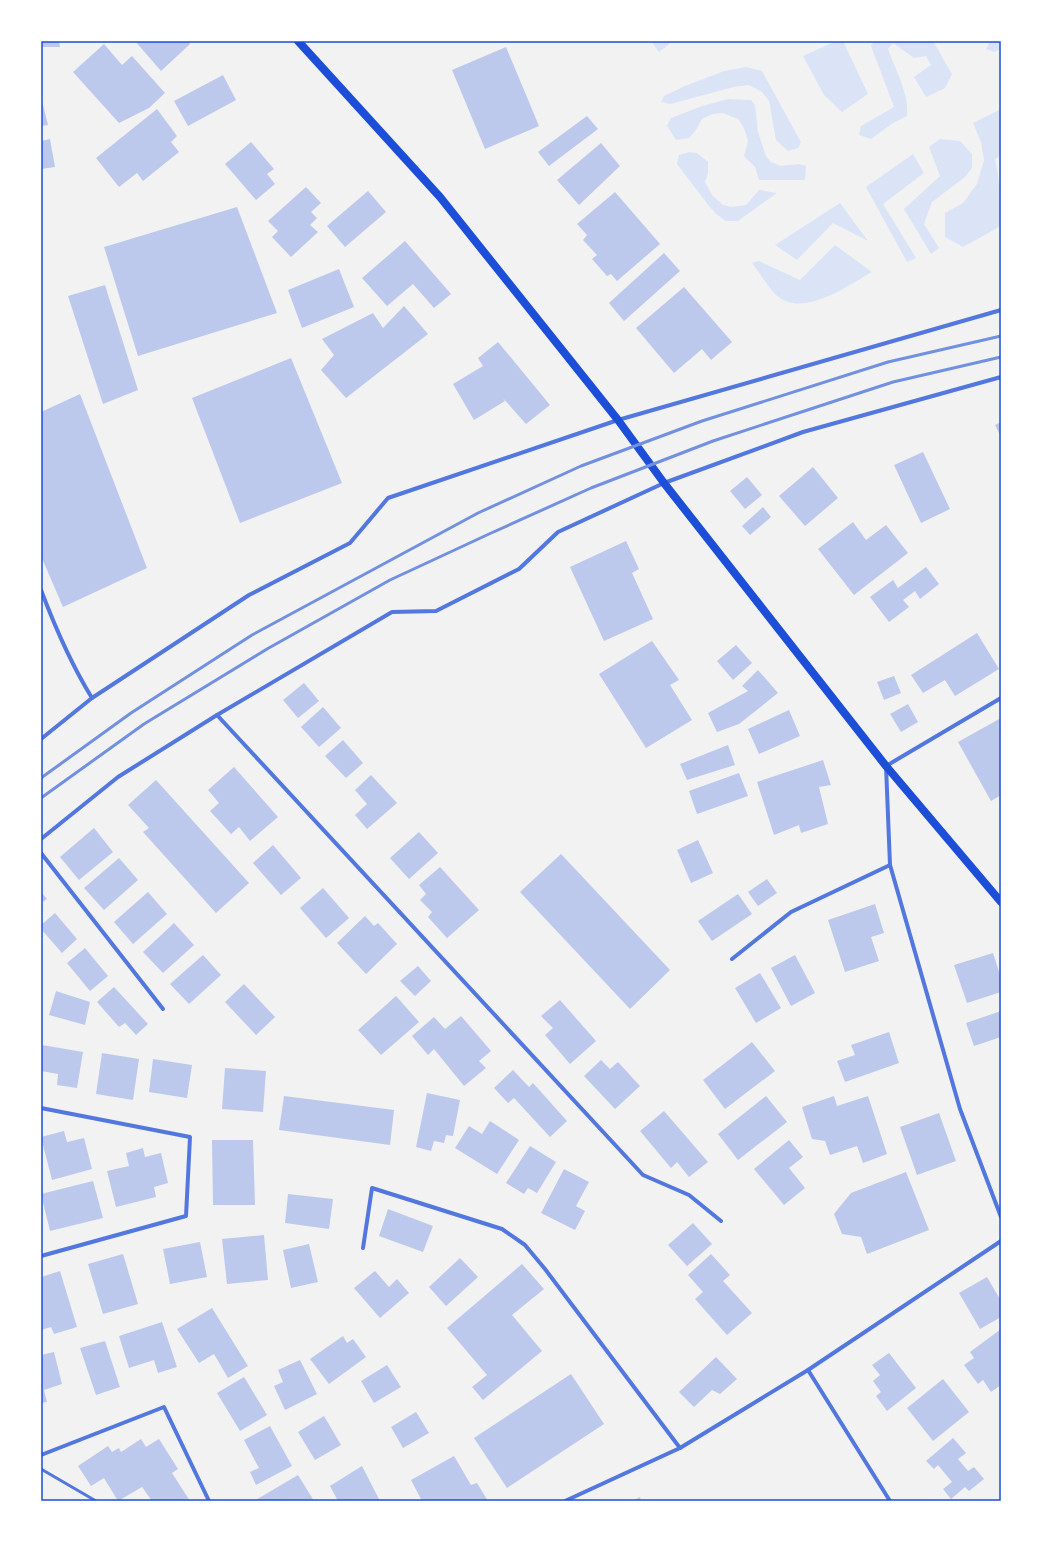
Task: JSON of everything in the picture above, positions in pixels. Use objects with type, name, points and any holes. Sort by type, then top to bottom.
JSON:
[{"type":"main road","points":[[298,41],[440,197],[618,420],[664,483],[886,766],[1001,902]]},
{"type":"street","points":[[41,739],[92,698],[249,595],[350,543],[388,498],[618,420],[1001,310]]},
{"type":"street","points":[[41,839],[118,778],[217,715],[392,612],[436,611],[519,569],[558,532],[664,483],[803,432],[1001,377]]},
{"type":"street","points":[[41,590],[55,626],[80,679],[92,698]]},
{"type":"street","points":[[1001,698],[886,766],[890,865],[960,1109],[1001,1217]]},
{"type":"street","points":[[217,715],[643,1175],[689,1195],[721,1221]]},
{"type":"street","points":[[41,853],[163,1009]]},
{"type":"street","points":[[732,959],[791,912],[890,865]]},
{"type":"street","points":[[41,1108],[190,1137],[186,1216],[41,1256]]},
{"type":"street","points":[[362,1248],[372,1188],[502,1229],[525,1245],[545,1269],[680,1448]]},
{"type":"street","points":[[565,1501],[680,1448],[808,1370],[1001,1241]]},
{"type":"street","points":[[808,1370],[890,1501]]},
{"type":"street","points":[[41,1455],[164,1407],[209,1501]]},
{"type":"lane","points":[[41,1469],[96,1501]]},
{"type":"shaded area","points":[[654,41],[670,41],[669,44],[659,52],[653,44]]},
{"type":"shaded area","points":[[836,41],[843,41],[868,94],[842,112],[824,95],[803,56]]},
{"type":"shaded area","points":[[874,41],[933,41],[952,74],[945,88],[926,97],[914,77],[931,65],[926,56],[914,58],[893,43],[888,49],[904,91],[907,116],[893,123],[871,139],[859,135],[861,126],[894,107],[871,46]]},
{"type":"shaded area","points":[[990,41],[1001,41],[1001,49],[994,52],[986,49]]},
{"type":"shaded area","points":[[746,67],[762,71],[801,142],[798,148],[788,151],[776,140],[769,101],[762,92],[749,85],[734,87],[670,104],[661,102],[664,96],[685,86],[724,71]]},
{"type":"shaded area","points":[[728,99],[751,100],[755,105],[758,132],[766,156],[771,162],[781,166],[799,164],[806,166],[805,180],[759,180],[755,167],[744,156],[748,141],[744,128],[738,119],[723,113],[713,114],[702,119],[696,130],[689,138],[676,140],[667,126],[671,118],[702,106]]},
{"type":"shaded area","points":[[1001,109],[1001,155],[995,159],[1000,192],[1001,226],[963,247],[945,237],[945,213],[963,203],[977,184],[984,160],[981,142],[973,123]]},
{"type":"shaded area","points":[[940,139],[960,141],[972,154],[972,168],[965,177],[932,202],[924,224],[939,248],[931,254],[904,209],[940,176],[929,147]]},
{"type":"shaded area","points":[[689,152],[697,153],[708,162],[708,173],[705,182],[712,195],[723,205],[732,207],[746,205],[759,190],[777,193],[738,221],[726,221],[716,214],[709,206],[677,164],[679,155]]},
{"type":"shaded area","points":[[913,154],[924,173],[883,204],[916,258],[907,262],[866,187]]},
{"type":"shaded area","points":[[840,203],[868,241],[833,223],[797,260],[775,245]]},
{"type":"shaded area","points":[[835,245],[872,272],[838,292],[812,302],[799,304],[787,301],[776,295],[752,263],[759,261],[800,280]]},
{"type":"building","points":[[41,41],[59,41],[60,47],[41,47]]},
{"type":"building","points":[[135,41],[188,41],[190,44],[161,71]]},
{"type":"building","points":[[104,44],[122,65],[132,56],[165,93],[149,108],[119,123],[73,72]]},
{"type":"building","points":[[506,47],[539,126],[485,149],[452,70]]},
{"type":"building","points":[[223,75],[236,100],[188,126],[174,101]]},
{"type":"building","points":[[41,97],[48,125],[41,126]]},
{"type":"building","points":[[157,109],[177,136],[171,142],[179,152],[143,181],[137,173],[119,187],[96,158]]},
{"type":"building","points":[[587,116],[598,129],[549,166],[538,152]]},
{"type":"building","points":[[50,139],[55,167],[41,169],[41,141]]},
{"type":"building","points":[[251,142],[274,169],[267,174],[275,184],[256,200],[225,164]]},
{"type":"building","points":[[601,143],[620,166],[579,205],[557,180]]},
{"type":"building","points":[[306,187],[321,203],[311,212],[317,218],[310,225],[318,232],[291,257],[272,237],[278,231],[268,221]]},
{"type":"building","points":[[368,191],[386,212],[345,247],[327,226]]},
{"type":"building","points":[[615,192],[660,244],[617,281],[611,274],[607,276],[592,259],[597,255],[583,240],[587,235],[577,224]]},
{"type":"building","points":[[237,207],[277,313],[138,356],[104,247]]},
{"type":"building","points":[[405,241],[451,294],[434,308],[413,284],[387,306],[362,278]]},
{"type":"building","points":[[664,253],[680,271],[624,321],[609,303]]},
{"type":"building","points":[[339,269],[354,307],[302,328],[288,290]]},
{"type":"building","points":[[105,285],[138,390],[103,404],[68,296]]},
{"type":"building","points":[[684,287],[732,342],[711,360],[702,349],[674,373],[636,328]]},
{"type":"building","points":[[404,306],[428,334],[346,398],[321,370],[334,355],[322,339],[373,313],[383,328]]},
{"type":"building","points":[[498,342],[550,405],[526,424],[502,397],[505,401],[474,420],[453,384],[483,366],[478,358]]},
{"type":"building","points":[[291,358],[342,483],[240,523],[192,398]]},
{"type":"building","points":[[80,394],[147,568],[63,607],[41,556],[41,412]]},
{"type":"building","points":[[1001,422],[1001,437],[995,425]]},
{"type":"building","points":[[923,452],[950,509],[921,523],[894,465]]},
{"type":"building","points":[[813,467],[838,498],[805,526],[779,496]]},
{"type":"building","points":[[747,477],[762,495],[745,509],[730,491]]},
{"type":"building","points":[[763,507],[771,517],[750,535],[742,526]]},
{"type":"building","points":[[853,522],[866,540],[886,525],[908,553],[854,595],[818,549]]},
{"type":"building","points":[[626,541],[639,569],[632,573],[653,619],[604,641],[570,567]]},
{"type":"building","points":[[926,567],[939,584],[920,599],[915,591],[903,600],[909,607],[889,622],[870,597],[893,580],[898,588]]},
{"type":"building","points":[[977,633],[999,669],[955,696],[945,680],[923,693],[911,675]]},
{"type":"building","points":[[652,641],[679,680],[670,685],[692,720],[646,748],[599,674]]},
{"type":"building","points":[[736,645],[752,663],[733,680],[717,661]]},
{"type":"building","points":[[758,670],[778,693],[739,724],[717,732],[708,713],[748,691],[742,686]]},
{"type":"building","points":[[894,676],[901,693],[884,700],[877,682]]},
{"type":"building","points":[[304,683],[319,701],[298,718],[283,700]]},
{"type":"building","points":[[908,704],[918,722],[901,732],[890,714]]},
{"type":"building","points":[[323,707],[341,728],[319,747],[301,727]]},
{"type":"building","points":[[789,710],[800,736],[759,754],[748,729]]},
{"type":"building","points":[[1001,718],[1001,795],[991,801],[958,742]]},
{"type":"building","points":[[343,740],[363,763],[346,778],[325,756]]},
{"type":"building","points":[[728,745],[735,765],[687,780],[680,764]]},
{"type":"building","points":[[823,760],[831,785],[819,787],[828,824],[801,833],[799,825],[774,835],[757,782]]},
{"type":"building","points":[[234,767],[278,817],[250,841],[239,827],[231,834],[210,811],[219,803],[208,790]]},
{"type":"building","points":[[739,773],[748,796],[697,814],[689,791]]},
{"type":"building","points":[[371,775],[397,803],[367,829],[355,815],[367,804],[355,790]]},
{"type":"building","points":[[156,780],[249,883],[216,913],[143,832],[149,828],[128,805]]},
{"type":"building","points":[[94,828],[113,852],[79,880],[60,857]]},
{"type":"building","points":[[419,832],[438,853],[409,879],[390,858]]},
{"type":"building","points":[[698,840],[713,873],[691,883],[677,850]]},
{"type":"building","points":[[273,845],[301,878],[281,895],[253,863]]},
{"type":"building","points":[[561,854],[670,970],[630,1009],[520,892]]},
{"type":"building","points":[[119,858],[138,880],[104,910],[84,888]]},
{"type":"building","points":[[440,867],[479,910],[447,938],[428,917],[432,912],[420,900],[426,894],[419,885]]},
{"type":"building","points":[[767,879],[777,893],[758,906],[748,892]]},
{"type":"building","points":[[323,888],[349,918],[326,938],[300,908]]},
{"type":"building","points":[[41,892],[47,899],[41,903]]},
{"type":"building","points":[[148,892],[167,914],[133,944],[114,922]]},
{"type":"building","points":[[738,894],[752,914],[712,941],[698,921]]},
{"type":"building","points":[[875,904],[884,933],[871,937],[879,961],[845,972],[828,920]]},
{"type":"building","points":[[55,913],[77,939],[62,953],[41,929],[41,925]]},
{"type":"building","points":[[365,916],[374,926],[378,923],[397,944],[366,974],[337,943]]},
{"type":"building","points":[[174,923],[194,945],[163,973],[143,952]]},
{"type":"building","points":[[85,948],[108,976],[90,991],[67,963]]},
{"type":"building","points":[[993,953],[1001,978],[1001,992],[967,1003],[954,965]]},
{"type":"building","points":[[203,955],[221,975],[189,1004],[170,984]]},
{"type":"building","points":[[795,955],[815,993],[791,1006],[771,968]]},
{"type":"building","points":[[418,966],[431,981],[415,996],[400,981]]},
{"type":"building","points":[[760,973],[781,1008],[756,1023],[735,988]]},
{"type":"building","points":[[244,984],[275,1017],[256,1035],[225,1002]]},
{"type":"building","points":[[114,987],[148,1024],[136,1035],[125,1023],[119,1027],[97,1002]]},
{"type":"building","points":[[56,991],[90,1002],[85,1025],[49,1015]]},
{"type":"building","points":[[396,996],[419,1022],[381,1055],[358,1030]]},
{"type":"building","points":[[560,1000],[596,1041],[570,1064],[545,1035],[553,1028],[541,1016]]},
{"type":"building","points":[[1001,1011],[1001,1037],[974,1046],[966,1023]]},
{"type":"building","points":[[461,1016],[491,1051],[479,1061],[486,1068],[464,1086],[434,1049],[428,1055],[412,1036],[434,1017],[445,1029]]},
{"type":"building","points":[[889,1032],[899,1063],[845,1082],[837,1061],[855,1055],[851,1045]]},
{"type":"building","points":[[752,1042],[775,1071],[725,1109],[703,1080]]},
{"type":"building","points":[[42,1045],[83,1052],[77,1088],[57,1085],[58,1074],[41,1071]]},
{"type":"building","points":[[102,1053],[139,1059],[133,1100],[96,1094]]},
{"type":"building","points":[[153,1059],[192,1065],[187,1098],[149,1092]]},
{"type":"building","points":[[601,1060],[610,1069],[618,1062],[640,1086],[615,1109],[584,1076]]},
{"type":"building","points":[[225,1068],[266,1071],[263,1112],[222,1109]]},
{"type":"building","points":[[513,1070],[529,1087],[533,1083],[567,1121],[550,1137],[514,1098],[508,1103],[494,1088]]},
{"type":"building","points":[[427,1093],[460,1100],[453,1136],[446,1135],[444,1143],[434,1141],[431,1151],[416,1147]]},
{"type":"building","points":[[284,1096],[394,1110],[390,1145],[279,1130]]},
{"type":"building","points":[[766,1096],[787,1122],[738,1160],[718,1134]]},
{"type":"building","points":[[834,1096],[837,1106],[868,1096],[887,1154],[863,1163],[857,1146],[830,1155],[825,1141],[812,1139],[802,1107]]},
{"type":"building","points":[[664,1111],[708,1162],[689,1177],[677,1162],[671,1168],[640,1131]]},
{"type":"building","points":[[939,1113],[956,1161],[917,1175],[900,1127]]},
{"type":"building","points":[[490,1121],[519,1140],[497,1174],[455,1148],[469,1126],[482,1134]]},
{"type":"building","points":[[64,1131],[67,1142],[84,1138],[92,1169],[52,1180],[41,1137]]},
{"type":"building","points":[[212,1140],[253,1140],[255,1205],[213,1205]]},
{"type":"building","points":[[789,1140],[803,1157],[789,1168],[805,1188],[784,1205],[754,1169]]},
{"type":"building","points":[[530,1146],[556,1162],[537,1193],[528,1188],[524,1194],[506,1183]]},
{"type":"building","points":[[143,1148],[145,1157],[161,1153],[168,1183],[154,1187],[156,1197],[116,1207],[107,1171],[129,1166],[126,1153]]},
{"type":"building","points":[[564,1169],[589,1182],[576,1206],[585,1211],[575,1230],[541,1213]]},
{"type":"building","points":[[906,1172],[929,1230],[867,1254],[861,1237],[842,1234],[834,1214],[851,1193]]},
{"type":"building","points":[[93,1181],[103,1218],[50,1231],[41,1194]]},
{"type":"building","points":[[288,1194],[333,1199],[329,1229],[285,1223]]},
{"type":"building","points":[[388,1209],[433,1226],[423,1252],[379,1236]]},
{"type":"building","points":[[693,1223],[712,1244],[687,1266],[668,1245]]},
{"type":"building","points":[[264,1235],[268,1280],[227,1284],[222,1239]]},
{"type":"building","points":[[200,1242],[207,1277],[170,1284],[163,1249]]},
{"type":"building","points":[[309,1244],[318,1282],[291,1288],[283,1250]]},
{"type":"building","points":[[123,1254],[138,1304],[103,1314],[88,1264]]},
{"type":"building","points":[[711,1254],[730,1275],[723,1281],[752,1313],[727,1335],[695,1299],[703,1292],[688,1275]]},
{"type":"building","points":[[460,1258],[478,1277],[446,1306],[429,1287]]},
{"type":"building","points":[[522,1264],[544,1289],[512,1315],[542,1351],[483,1400],[472,1387],[487,1375],[447,1328]]},
{"type":"building","points":[[60,1271],[77,1327],[54,1334],[51,1327],[41,1330],[41,1277]]},
{"type":"building","points":[[375,1271],[389,1287],[397,1279],[409,1293],[380,1318],[354,1288]]},
{"type":"building","points":[[987,1277],[1001,1301],[1001,1317],[980,1329],[959,1293]]},
{"type":"building","points":[[212,1308],[248,1366],[228,1378],[214,1354],[199,1363],[177,1329]]},
{"type":"building","points":[[162,1322],[177,1367],[158,1373],[154,1360],[129,1368],[119,1336]]},
{"type":"building","points":[[1001,1329],[1001,1385],[991,1392],[983,1380],[978,1384],[964,1365],[974,1358],[970,1352]]},
{"type":"building","points":[[343,1336],[347,1343],[353,1339],[366,1357],[329,1384],[310,1359]]},
{"type":"building","points":[[105,1341],[120,1387],[96,1395],[80,1348]]},
{"type":"building","points":[[54,1352],[62,1384],[44,1390],[47,1402],[41,1403],[41,1355]]},
{"type":"building","points":[[889,1353],[916,1388],[887,1411],[876,1396],[881,1392],[873,1381],[880,1375],[872,1365]]},
{"type":"building","points":[[716,1357],[737,1379],[720,1394],[712,1390],[694,1407],[679,1392]]},
{"type":"building","points":[[300,1360],[317,1394],[285,1410],[274,1386],[283,1382],[278,1370]]},
{"type":"building","points":[[387,1365],[401,1387],[374,1403],[361,1381]]},
{"type":"building","points":[[571,1374],[604,1424],[507,1488],[474,1438]]},
{"type":"building","points":[[244,1377],[267,1415],[240,1431],[217,1393]]},
{"type":"building","points":[[943,1379],[969,1412],[933,1441],[907,1408]]},
{"type":"building","points":[[416,1412],[429,1433],[403,1448],[391,1427]]},
{"type":"building","points":[[324,1416],[341,1445],[315,1460],[298,1432]]},
{"type":"building","points":[[270,1426],[292,1466],[256,1485],[250,1472],[259,1468],[244,1440]]},
{"type":"building","points":[[953,1438],[966,1453],[958,1459],[968,1471],[974,1467],[984,1479],[969,1491],[965,1487],[951,1499],[943,1489],[952,1482],[938,1465],[934,1469],[926,1461]]},
{"type":"building","points":[[141,1439],[146,1447],[159,1439],[178,1469],[172,1473],[190,1501],[152,1501],[142,1487],[118,1501],[104,1478],[91,1486],[78,1466],[108,1446],[112,1452],[119,1448],[121,1452]]},
{"type":"building","points":[[454,1456],[471,1485],[477,1483],[488,1501],[422,1501],[411,1480]]},
{"type":"building","points":[[362,1466],[380,1501],[338,1501],[330,1486]]},
{"type":"building","points":[[298,1475],[314,1501],[254,1501]]},
{"type":"building","points":[[640,1497],[641,1501],[632,1501]]},
{"type":"railway","points":[[41,778],[131,713],[252,635],[478,513],[581,466],[702,421],[888,362],[1001,336]]},
{"type":"railway","points":[[41,798],[144,724],[267,649],[390,580],[489,534],[591,488],[713,441],[893,382],[1001,357]]}]
